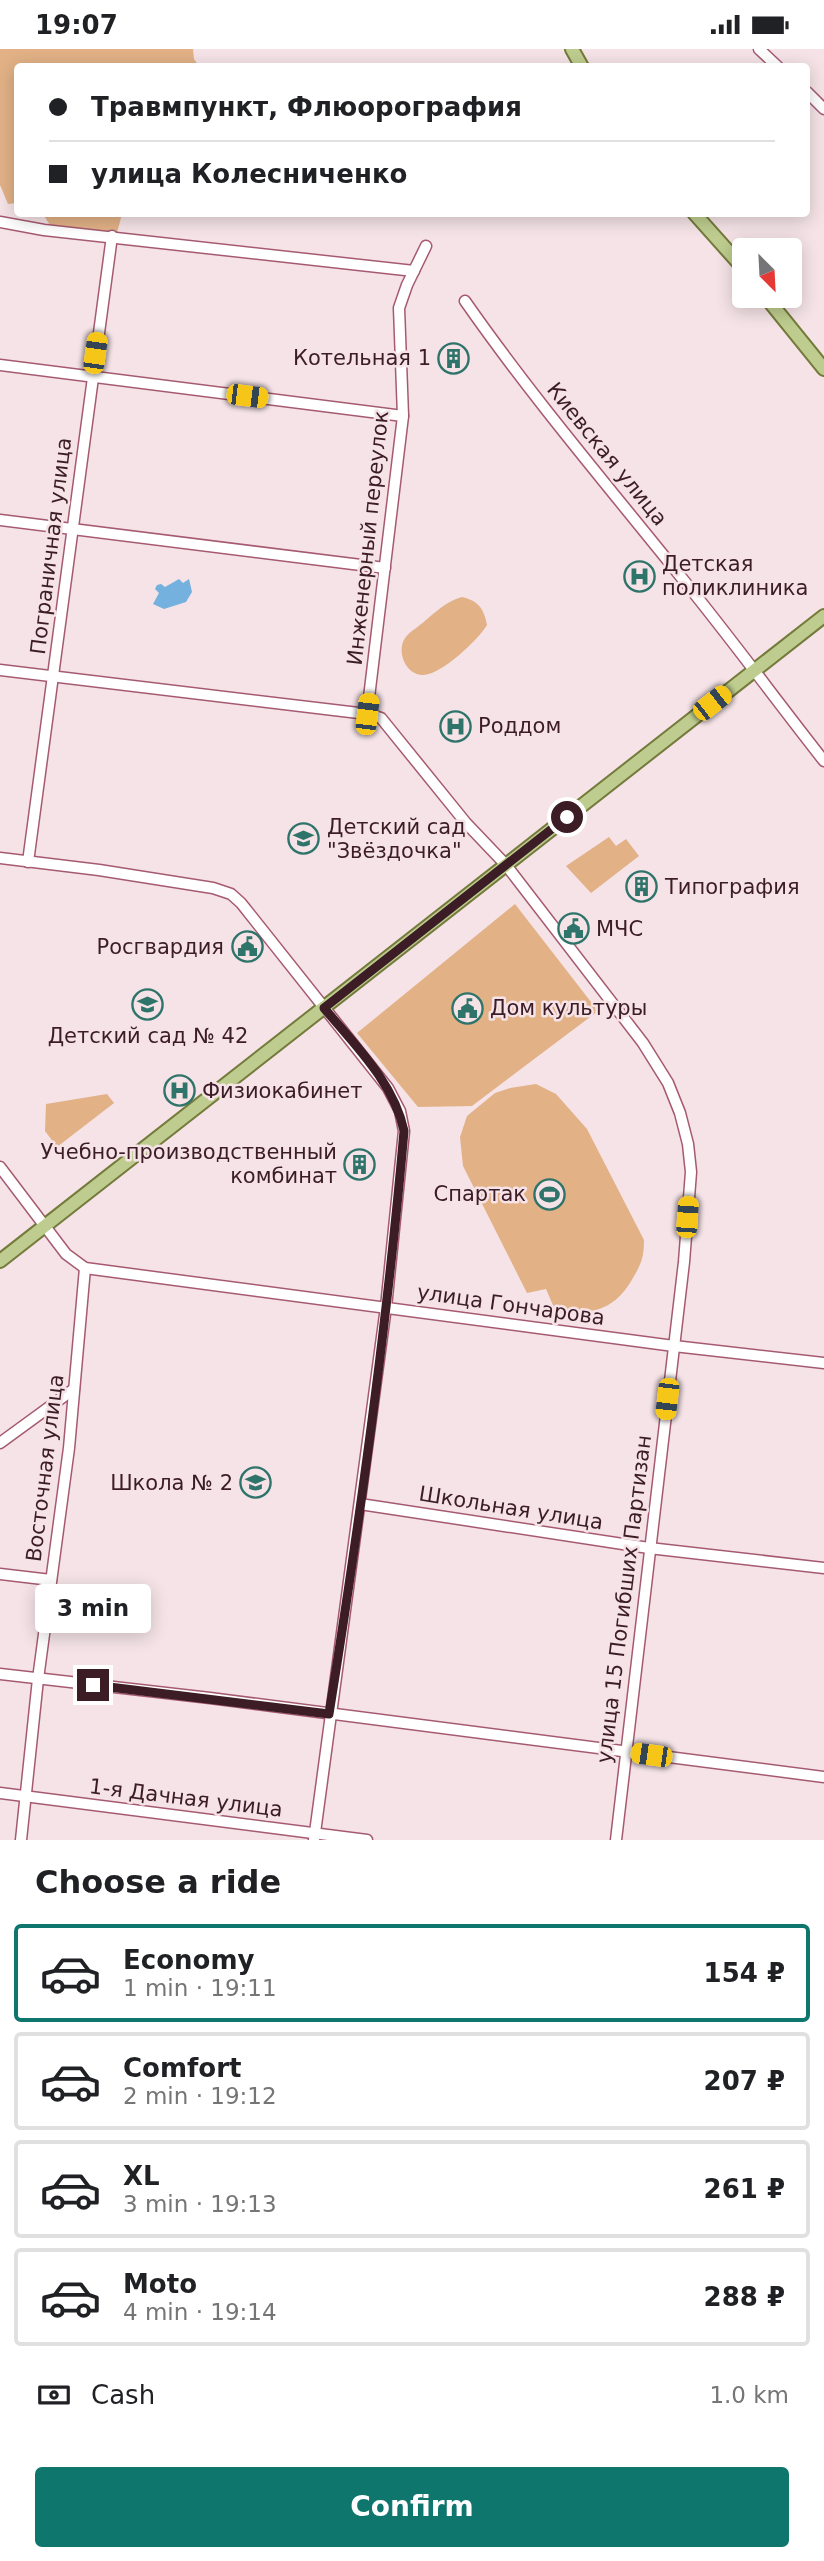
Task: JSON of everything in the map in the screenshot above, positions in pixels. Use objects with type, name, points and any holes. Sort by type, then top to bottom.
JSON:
[{"type":"main road","points":[[698,217],[732,256]]},
{"type":"main road","points":[[775,308],[824,369]]},
{"type":"main road","points":[[0,1261],[824,616]]},
{"type":"street","points":[[759,49],[774,63]]},
{"type":"street","points":[[810,95],[824,109]]},
{"type":"street","points":[[0,222],[44,230],[414,271]]},
{"type":"street","name":"Пограничная улица","points":[[29,862],[112,236]]},
{"type":"street","name":"Инженерный переулок","points":[[367,714],[403,416],[399,308],[426,246]]},
{"type":"street","name":"Киевская улица","points":[[465,301],[578,450],[824,761]]},
{"type":"street","points":[[0,365],[403,416]]},
{"type":"street","points":[[0,520],[385,568]]},
{"type":"street","name":"улица 15 Погибших Партизан","points":[[0,670],[367,714],[381,718],[466,823],[506,865],[643,1043],[668,1083],[688,1143],[691,1172],[674,1346],[616,1840]]},
{"type":"street","points":[[0,858],[213,888],[231,894],[242,904],[388,1088],[400,1111],[404,1131],[386,1307],[314,1837]]},
{"type":"street","points":[[0,1167],[66,1254],[85,1268]]},
{"type":"street","name":"улица Гончарова","points":[[85,1268],[674,1346],[824,1363]]},
{"type":"street","name":"Восточная улица","points":[[21,1840],[38,1679],[75,1389],[85,1268]]},
{"type":"street","points":[[0,1443],[75,1389]]},
{"type":"street","name":"Школьная улица","points":[[360,1504],[649,1548],[824,1568]]},
{"type":"street","points":[[0,1574],[51,1580]]},
{"type":"street","points":[[0,1674],[824,1777]]},
{"type":"street","name":"1-я Дачная улица","points":[[0,1793],[314,1837],[367,1840]]},
{"type":"shaded area","points":[[0,49],[193,49],[197,63],[14,63],[14,203],[8,204],[0,185]]},
{"type":"shaded area","points":[[45,217],[121,217],[117,233],[51,227]]},
{"type":"shaded area","points":[[462,597],[480,607],[487,625],[468,647],[449,663],[423,675],[412,671],[402,656],[405,638],[443,606]]},
{"type":"shaded area","points":[[609,837],[616,846],[626,839],[639,856],[591,893],[566,866]]},
{"type":"shaded area","points":[[515,904],[598,1011],[472,1106],[418,1107],[357,1033]]},
{"type":"shaded area","name":"Спартак","points":[[536,1084],[556,1094],[587,1129],[644,1240],[641,1263],[627,1287],[611,1303],[592,1311],[556,1312],[546,1289],[527,1293],[463,1166],[460,1137],[467,1116],[495,1093]]},
{"type":"shaded area","points":[[107,1094],[114,1103],[57,1147],[45,1131],[46,1104]]},
{"type":"water","points":[[179,579],[183,583],[189,579],[192,592],[186,602],[164,609],[153,604],[159,593],[155,589],[157,585],[165,587]]},
{"type":"place","name":"Котельная 1","points":[[454,358]]},
{"type":"place","name":"Детская поликлиника","points":[[639,576]]},
{"type":"place","name":"Роддом","points":[[455,726]]},
{"type":"place","name":"Детский сад \"Звёздочка\"","points":[[304,839]]},
{"type":"place","name":"Типография","points":[[642,887]]},
{"type":"place","name":"МЧС","points":[[573,929]]},
{"type":"place","name":"Росгвардия","points":[[247,947]]},
{"type":"place","name":"Детский сад № 42","points":[[148,1004]]},
{"type":"place","name":"Дом культуры","points":[[467,1008]]},
{"type":"place","name":"Физиокабинет","points":[[179,1091]]},
{"type":"place","name":"Учебно-производственный комбинат","points":[[360,1164]]},
{"type":"place","name":"Спартак","points":[[549,1194]]},
{"type":"place","name":"Школа № 2","points":[[256,1483]]},
{"type":"route","points":[[93,1685],[329,1714],[347,1602],[383,1332],[404,1131],[400,1111],[388,1088],[324,1008],[567,817]]}]
